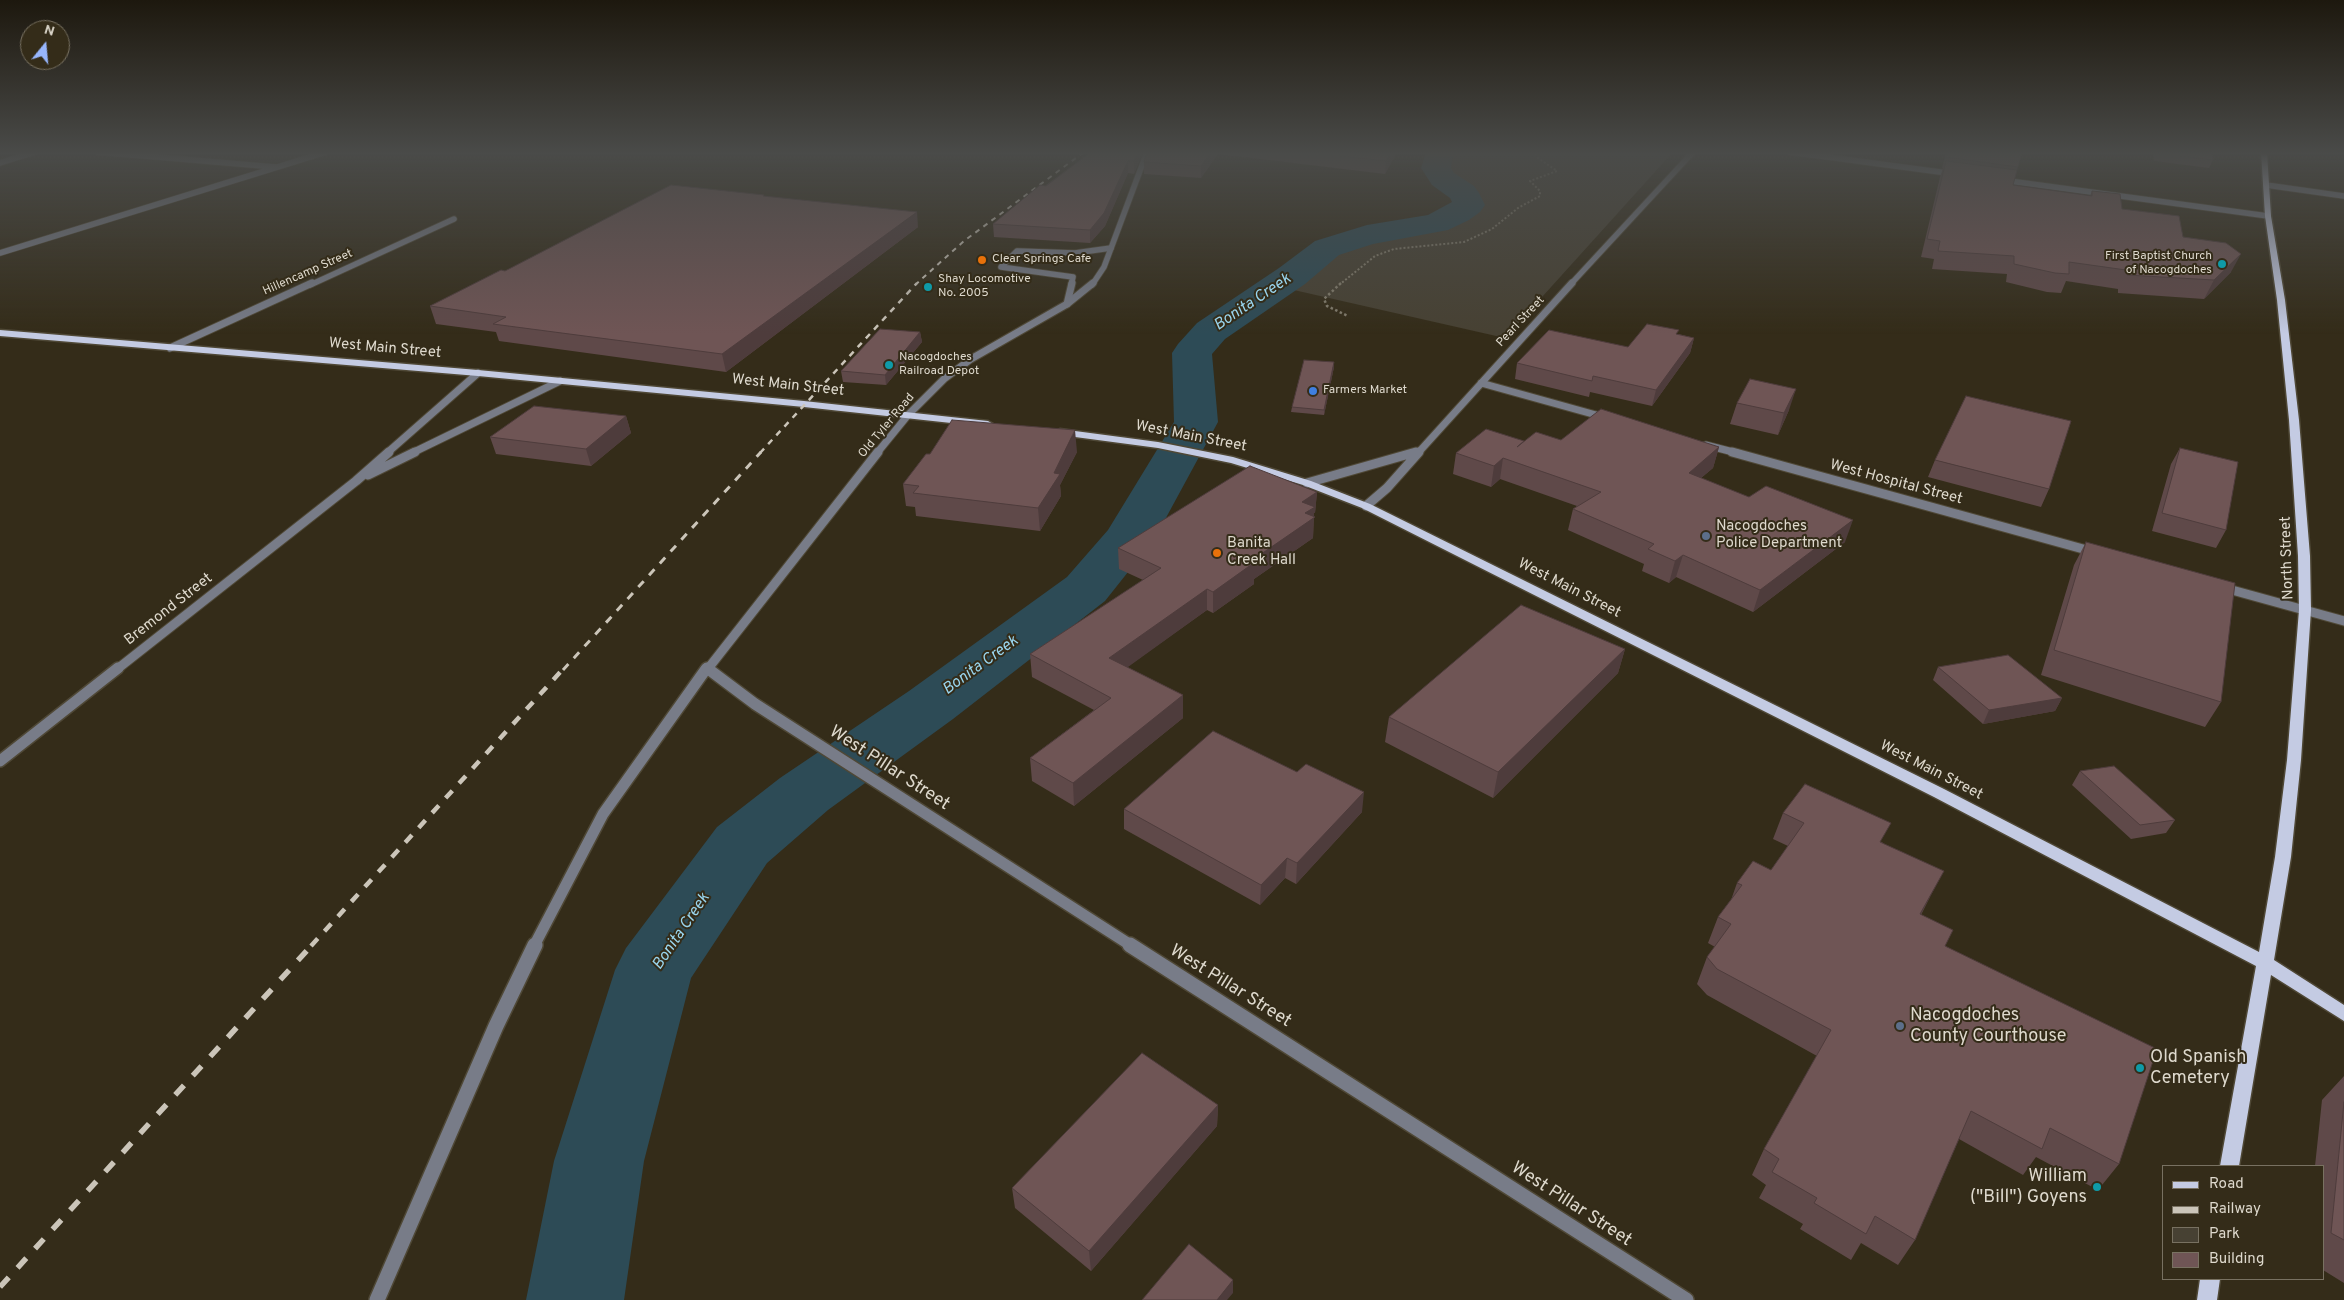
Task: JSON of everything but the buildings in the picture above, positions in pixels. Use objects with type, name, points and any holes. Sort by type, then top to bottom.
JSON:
[{"type":"main road","name":"North Street","points":[[2230,1165],[2283,857],[2291,789],[2305,610],[2304,556],[2294,420],[2281,300],[2268,213]]},
{"type":"main road","name":"West Main Street","points":[[0,333],[560,381],[994,424]]},
{"type":"main road","name":"West Main Street","points":[[1051,431],[1137,442],[1195,452],[1251,465],[1306,482],[1366,506],[1939,792],[2265,963],[2344,1014]]},
{"type":"main road","points":[[2206,1300],[2210,1280]]},
{"type":"street","points":[[0,253],[133,213]]},
{"type":"street","name":"Old Tyler Road","points":[[378,1300],[496,1026],[553,906],[603,814],[706,669],[908,415],[944,379],[972,359],[1084,293],[1100,277],[1124,213]]},
{"type":"street","name":"Pearl Street","points":[[1366,506],[1386,488],[1637,213]]},
{"type":"street","points":[[2243,213],[2268,216]]},
{"type":"street","name":"Hillencamp Street","points":[[170,348],[454,219]]},
{"type":"street","points":[[1067,304],[1073,277],[1002,268],[1017,251],[1074,253],[1111,248]]},
{"type":"street","name":"Bremond Street","points":[[0,761],[356,481],[478,374]]},
{"type":"street","name":"Bremond Street","points":[[356,481],[560,381]]},
{"type":"street","points":[[1481,383],[1615,420]]},
{"type":"street","name":"West Hospital Street","points":[[1701,443],[2104,554]]},
{"type":"street","points":[[1306,482],[1418,452]]},
{"type":"street","points":[[2209,584],[2344,621]]},
{"type":"street","name":"West Pillar Street","points":[[706,669],[755,704],[880,786],[1686,1300]]},
{"type":"path","points":[[1348,316],[1327,306],[1324,299],[1331,291],[1375,256],[1394,249],[1464,242],[1492,230],[1512,213]]},
{"type":"green space","points":[[1618,213],[1505,338],[1285,288],[1331,248],[1369,236],[1438,224],[1462,214]]},
{"type":"waterway","name":"Bonita Creek","points":[[575,1300],[599,1161],[654,970],[742,845],[804,794],[931,705],[1086,589],[1129,538],[1196,422],[1192,353],[1211,331],[1292,276],[1327,248],[1367,235],[1436,223],[1458,213]]},
{"type":"railway","points":[[916,284],[964,241],[1002,213]]},
{"type":"railway","points":[[760,453],[916,284]]},
{"type":"railway","points":[[563,670],[761,452]]},
{"type":"railway","points":[[311,946],[564,668]]},
{"type":"railway","points":[[0,1287],[312,945]]},
{"type":"place","name":"Clear Springs Cafe","points":[[982,260]]},
{"type":"place","name":"First Baptist Church of Nacogdoches","points":[[2222,264]]},
{"type":"place","name":"Shay Locomotive No. 2005","points":[[928,287]]},
{"type":"place","name":"Nacogdoches Railroad Depot","points":[[889,365]]},
{"type":"place","name":"Farmers Market","points":[[1313,391]]},
{"type":"place","name":"Nacogdoches Police Department","points":[[1706,536]]},
{"type":"place","name":"Banita Creek Hall","points":[[1217,553]]},
{"type":"place","name":"Nacogdoches County Courthouse","points":[[1900,1026]]},
{"type":"place","name":"Old Spanish Cemetery","points":[[2140,1068]]},
{"type":"place","name":"William (\"Bill\") Goyens","points":[[2097,1187]]}]
